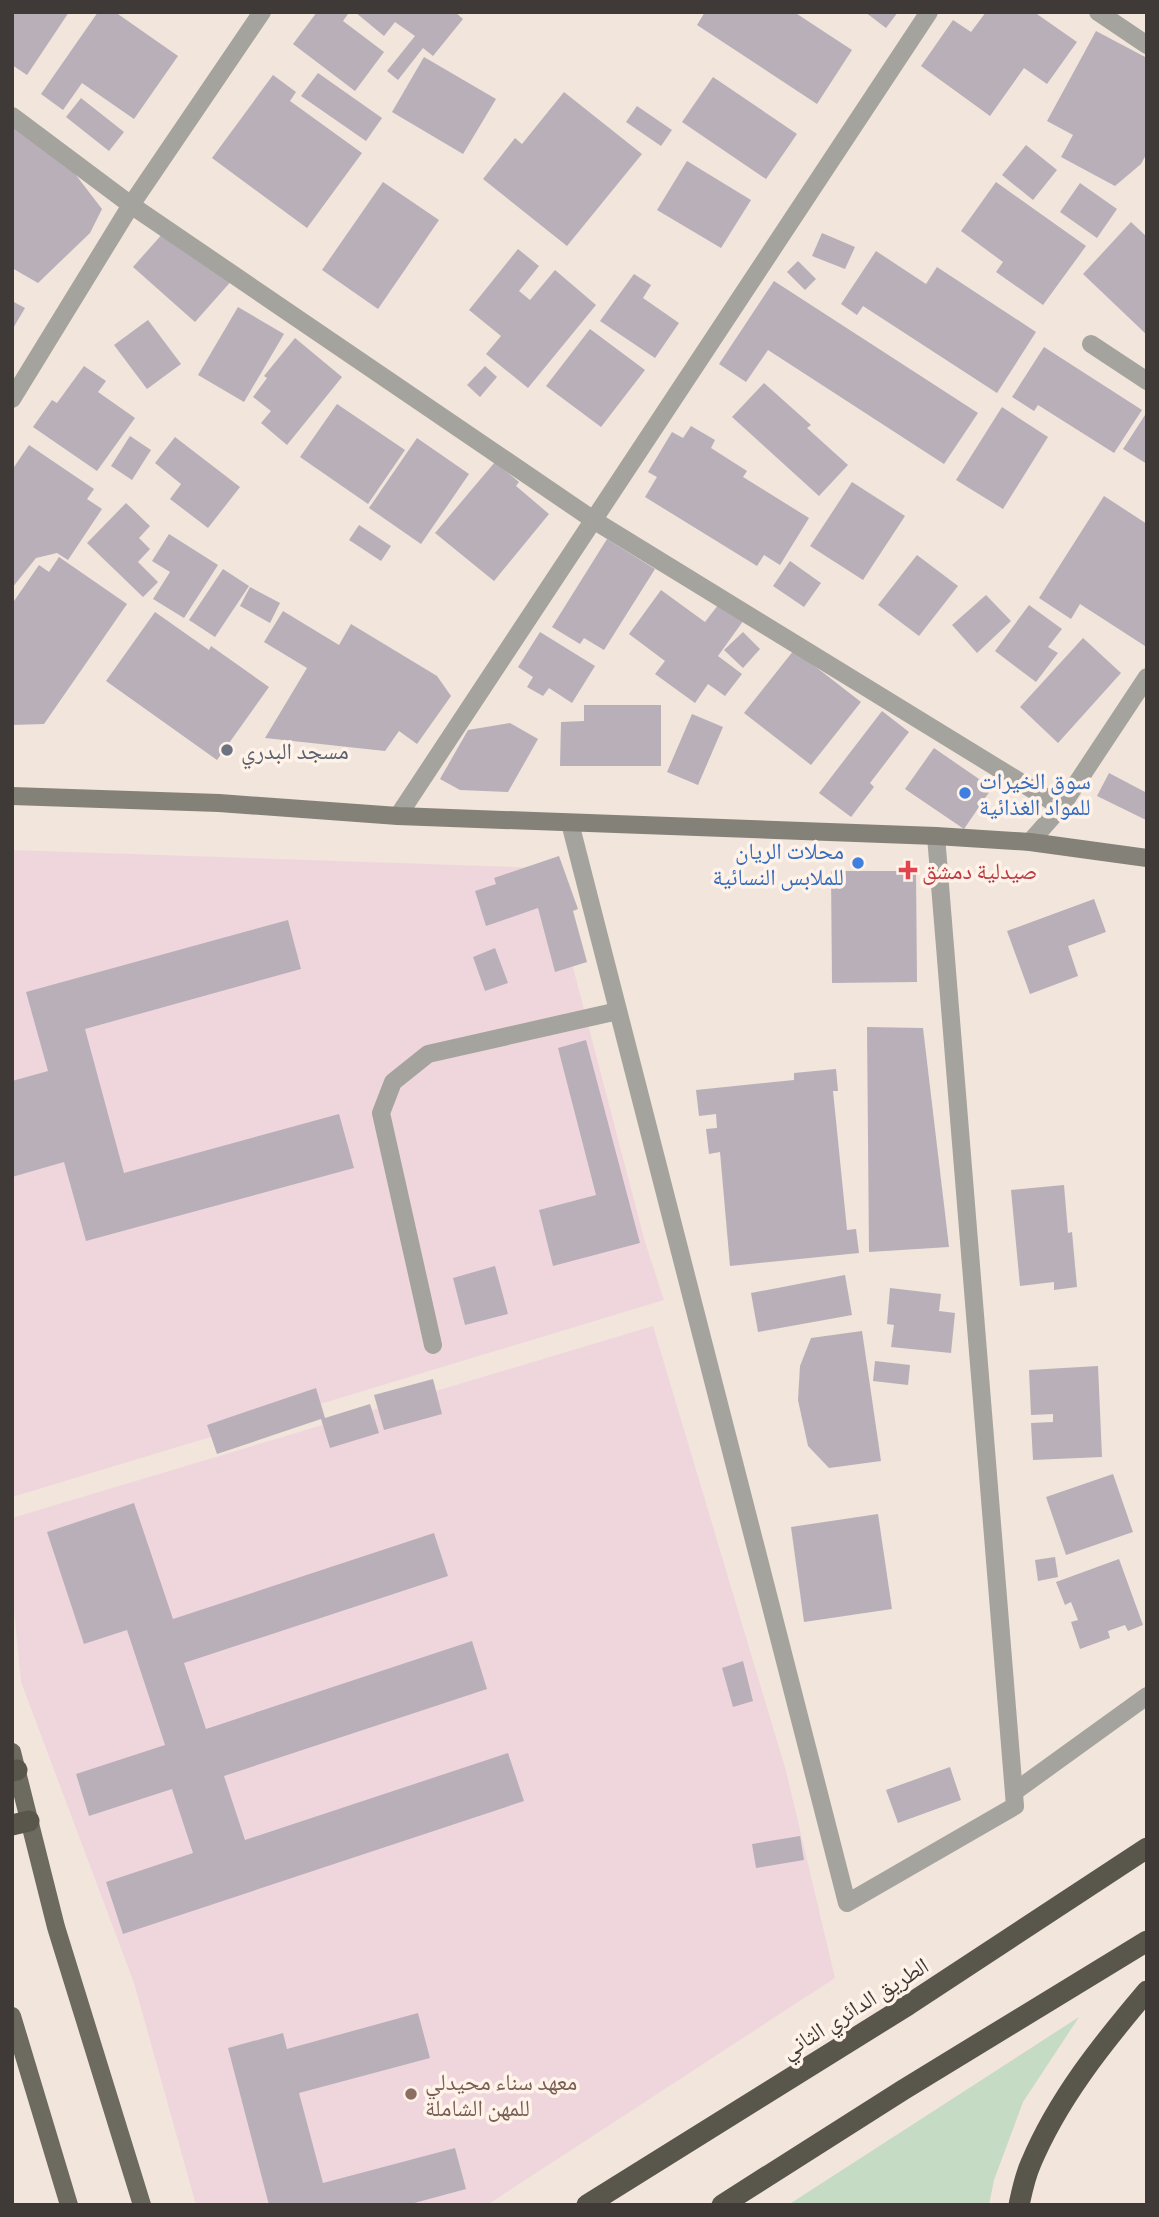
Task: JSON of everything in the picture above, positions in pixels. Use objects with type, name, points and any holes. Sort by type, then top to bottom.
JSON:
[{"type":"highway","name":"الطريق الدائري الثاني","points":[[587,2205],[908,2005],[1147,1848]]},
{"type":"highway","points":[[722,2205],[903,2090],[1147,1941]]},
{"type":"highway","points":[[1019,2205],[1030,2164],[1062,2104],[1101,2046],[1147,1991]]},
{"type":"main road","points":[[13,796],[219,803],[398,816],[936,836],[1030,842],[1147,858]]},
{"type":"main road","points":[[14,1764],[21,1823],[142,2205]]},
{"type":"main road","points":[[12,2016],[69,2205]]},
{"type":"street","points":[[12,399],[131,205],[262,12]]},
{"type":"street","points":[[398,816],[929,12]]},
{"type":"street","points":[[1098,12],[1147,45]]},
{"type":"street","points":[[12,116],[131,205],[595,521],[1061,807]]},
{"type":"street","points":[[1091,344],[1147,381]]},
{"type":"street","points":[[1030,842],[1061,807],[1147,677]]},
{"type":"street","points":[[570,823],[847,1903],[1015,1806],[936,836]]},
{"type":"street","points":[[433,1345],[381,1113],[393,1082],[428,1054],[618,1011]]},
{"type":"street","points":[[1014,1792],[1147,1696]]},
{"type":"shaded area","points":[[12,850],[547,868],[645,1242],[664,1300],[12,1497]]},
{"type":"shaded area","points":[[653,1326],[786,1771],[835,1978],[487,2205],[196,2205],[134,1983],[21,1682],[12,1589],[12,1518]]},
{"type":"green space","points":[[1079,2017],[1023,2102],[994,2180],[989,2205],[788,2205]]},
{"type":"building","points":[[12,12],[69,12],[27,75],[12,65]]},
{"type":"building","points":[[98,12],[115,12],[178,56],[134,119],[82,83],[63,110],[41,94]]},
{"type":"building","points":[[317,12],[346,12],[348,14],[343,21],[384,52],[355,91],[293,44]]},
{"type":"building","points":[[355,12],[455,12],[463,19],[433,56],[423,48],[398,80],[387,71],[415,36],[395,22],[384,36]]},
{"type":"building","points":[[705,12],[794,12],[852,50],[817,104],[697,25]]},
{"type":"building","points":[[865,12],[898,12],[886,28]]},
{"type":"building","points":[[986,12],[1034,12],[1077,42],[1047,84],[1024,68],[990,116],[921,66],[953,20],[971,32]]},
{"type":"building","points":[[1096,31],[1147,58],[1147,153],[1141,164],[1115,186],[1061,157],[1073,135],[1047,121]]},
{"type":"building","points":[[424,57],[496,99],[463,154],[392,112]]},
{"type":"building","points":[[318,73],[382,118],[366,141],[301,96]]},
{"type":"building","points":[[273,75],[296,92],[290,101],[362,153],[307,228],[212,158]]},
{"type":"building","points":[[713,77],[797,134],[766,179],[682,122]]},
{"type":"building","points":[[564,92],[642,154],[567,246],[483,179],[515,138],[522,144]]},
{"type":"building","points":[[81,98],[124,132],[109,151],[66,117]]},
{"type":"building","points":[[637,106],[672,130],[661,146],[626,122]]},
{"type":"building","points":[[12,124],[69,166],[102,209],[90,233],[38,283],[12,268]]},
{"type":"building","points":[[1026,145],[1057,170],[1033,200],[1002,175]]},
{"type":"building","points":[[687,161],[751,200],[721,248],[657,210]]},
{"type":"building","points":[[383,182],[439,220],[378,309],[322,270]]},
{"type":"building","points":[[996,182],[1086,246],[1043,305],[996,272],[1003,262],[961,231]]},
{"type":"building","points":[[1080,183],[1117,209],[1097,238],[1060,212]]},
{"type":"building","points":[[1131,222],[1147,237],[1147,335],[1083,274]]},
{"type":"building","points":[[172,223],[234,278],[195,322],[133,267]]},
{"type":"building","points":[[822,233],[855,247],[845,269],[812,256]]},
{"type":"building","points":[[518,249],[539,266],[519,291],[530,300],[555,270],[596,305],[528,388],[486,354],[501,336],[469,310]]},
{"type":"building","points":[[876,251],[926,284],[937,267],[1036,332],[997,393],[863,306],[857,315],[841,304]]},
{"type":"building","points":[[798,261],[816,279],[805,290],[787,272]]},
{"type":"building","points":[[634,274],[651,285],[643,298],[679,323],[655,358],[600,321]]},
{"type":"building","points":[[774,281],[978,413],[944,464],[768,350],[746,382],[719,364]]},
{"type":"building","points":[[12,301],[25,308],[12,330]]},
{"type":"building","points":[[238,307],[284,334],[244,402],[198,375]]},
{"type":"building","points":[[148,320],[181,364],[147,389],[114,345]]},
{"type":"building","points":[[590,329],[645,370],[601,427],[546,386]]},
{"type":"building","points":[[295,338],[342,377],[287,445],[261,423],[271,411],[253,397],[267,378],[264,376]]},
{"type":"building","points":[[1044,347],[1142,410],[1114,453],[1038,405],[1034,411],[1012,397]]},
{"type":"building","points":[[84,366],[106,381],[98,392],[135,418],[97,471],[33,427],[52,400],[57,403]]},
{"type":"building","points":[[485,366],[497,377],[480,397],[467,385]]},
{"type":"building","points":[[764,383],[811,425],[807,428],[848,465],[819,496],[732,417]]},
{"type":"building","points":[[337,404],[405,450],[368,504],[300,457]]},
{"type":"building","points":[[1002,407],[1048,437],[1003,509],[956,480]]},
{"type":"building","points":[[1147,412],[1147,464],[1123,449]]},
{"type":"building","points":[[691,426],[715,440],[711,448],[747,471],[743,477],[809,518],[780,565],[764,555],[757,566],[645,497],[657,477],[648,472],[672,432],[683,438]]},
{"type":"building","points":[[130,436],[151,450],[132,480],[111,466]]},
{"type":"building","points":[[175,437],[240,487],[208,528],[170,499],[181,484],[155,463]]},
{"type":"building","points":[[417,438],[469,474],[421,544],[369,508]]},
{"type":"building","points":[[29,445],[94,489],[87,499],[102,509],[68,560],[57,553],[36,558],[12,588],[12,470]]},
{"type":"building","points":[[495,462],[519,482],[516,486],[549,514],[494,581],[435,533]]},
{"type":"building","points":[[852,482],[905,516],[863,580],[810,546]]},
{"type":"building","points":[[1104,496],[1147,524],[1145,646],[1080,604],[1071,619],[1039,598]]},
{"type":"building","points":[[126,503],[150,526],[139,538],[150,549],[138,562],[158,582],[143,597],[87,543]]},
{"type":"building","points":[[359,525],[391,546],[381,561],[349,540]]},
{"type":"building","points":[[169,534],[218,565],[184,618],[153,599],[170,572],[152,561]]},
{"type":"building","points":[[607,539],[655,569],[604,650],[584,638],[580,644],[552,627]]},
{"type":"building","points":[[917,555],[958,586],[919,636],[878,605]]},
{"type":"building","points":[[59,557],[127,604],[44,724],[12,725],[12,604],[39,565],[49,572]]},
{"type":"building","points":[[790,561],[821,583],[804,607],[773,586]]},
{"type":"building","points":[[223,569],[249,586],[215,637],[189,620]]},
{"type":"building","points":[[250,587],[280,603],[270,623],[240,606]]},
{"type":"building","points":[[661,590],[705,622],[722,600],[746,617],[718,656],[742,674],[725,696],[708,684],[695,703],[655,674],[665,661],[629,634]]},
{"type":"building","points":[[986,595],[1011,621],[977,653],[952,625]]},
{"type":"building","points":[[1029,605],[1062,629],[1048,647],[1058,653],[1036,682],[995,651]]},
{"type":"building","points":[[283,611],[339,645],[351,624],[437,676],[451,696],[417,744],[399,731],[385,751],[265,738],[307,668],[264,642]]},
{"type":"building","points":[[155,612],[209,650],[211,646],[269,687],[217,760],[106,681]]},
{"type":"building","points":[[540,632],[595,666],[572,703],[549,688],[543,696],[527,687],[533,677],[518,667]]},
{"type":"building","points":[[743,632],[760,649],[743,668],[724,650]]},
{"type":"building","points":[[1083,638],[1121,673],[1058,743],[1020,707]]},
{"type":"building","points":[[794,650],[861,702],[811,765],[744,713]]},
{"type":"building","points":[[584,705],[661,705],[661,766],[560,766],[561,722],[584,721]]},
{"type":"building","points":[[882,711],[909,732],[870,783],[874,787],[851,817],[819,793]]},
{"type":"building","points":[[692,714],[723,727],[698,785],[667,772]]},
{"type":"building","points":[[510,723],[538,739],[508,792],[460,790],[440,779],[468,730]]},
{"type":"building","points":[[934,748],[992,788],[964,829],[905,789]]},
{"type":"building","points":[[1109,773],[1147,793],[1146,820],[1097,796]]},
{"type":"building","points":[[559,856],[578,909],[573,911],[587,962],[555,972],[538,908],[486,926],[475,891],[496,884],[494,878]]},
{"type":"building","points":[[831,871],[916,871],[917,982],[832,983]]},
{"type":"building","points":[[1094,899],[1106,932],[1068,946],[1078,976],[1030,994],[1007,931]]},
{"type":"building","points":[[288,920],[301,969],[85,1029],[124,1173],[339,1114],[354,1168],[86,1241],[64,1162],[12,1177],[12,1081],[48,1071],[26,992]]},
{"type":"building","points":[[495,948],[508,983],[485,991],[473,957]]},
{"type":"building","points":[[867,1027],[923,1028],[949,1247],[869,1252]]},
{"type":"building","points":[[586,1040],[640,1243],[553,1266],[539,1210],[596,1195],[558,1048]]},
{"type":"building","points":[[836,1069],[838,1091],[833,1091],[847,1230],[856,1229],[859,1253],[730,1266],[720,1152],[709,1154],[706,1129],[717,1128],[716,1114],[699,1116],[696,1090],[794,1080],[794,1073]]},
{"type":"building","points":[[1064,1185],[1068,1233],[1072,1232],[1077,1287],[1054,1290],[1054,1282],[1020,1286],[1011,1190]]},
{"type":"building","points":[[495,1266],[508,1314],[465,1325],[453,1278]]},
{"type":"building","points":[[845,1275],[852,1315],[758,1332],[751,1293]]},
{"type":"building","points":[[890,1288],[941,1294],[939,1311],[955,1313],[951,1353],[891,1347],[894,1325],[887,1324]]},
{"type":"building","points":[[862,1331],[881,1461],[829,1468],[808,1446],[798,1400],[800,1366],[811,1338]]},
{"type":"building","points":[[875,1361],[910,1365],[908,1385],[873,1381]]},
{"type":"building","points":[[1098,1366],[1102,1457],[1033,1460],[1031,1423],[1053,1422],[1053,1414],[1031,1415],[1029,1370]]},
{"type":"building","points":[[433,1379],[442,1414],[384,1430],[374,1395]]},
{"type":"building","points":[[316,1388],[325,1418],[370,1404],[379,1433],[330,1448],[321,1419],[217,1454],[207,1425]]},
{"type":"building","points":[[1113,1474],[1133,1532],[1066,1555],[1046,1497]]},
{"type":"building","points":[[134,1503],[173,1619],[434,1533],[448,1576],[184,1663],[206,1729],[472,1641],[487,1689],[224,1776],[245,1840],[508,1753],[524,1801],[123,1934],[106,1882],[193,1853],[172,1789],[89,1816],[76,1774],[165,1745],[127,1630],[84,1644],[47,1532]]},
{"type":"building","points":[[878,1514],[892,1609],[804,1622],[791,1527]]},
{"type":"building","points":[[1055,1557],[1058,1577],[1038,1581],[1035,1560]]},
{"type":"building","points":[[1119,1559],[1143,1625],[1128,1631],[1125,1625],[1108,1631],[1110,1638],[1080,1649],[1071,1622],[1078,1620],[1071,1602],[1065,1605],[1056,1582]]},
{"type":"building","points":[[743,1661],[753,1701],[733,1707],[722,1668]]},
{"type":"building","points":[[950,1767],[961,1800],[898,1823],[886,1790]]},
{"type":"building","points":[[800,1836],[804,1860],[756,1868],[752,1844]]},
{"type":"building","points":[[418,2013],[430,2058],[299,2093],[323,2183],[455,2148],[466,2189],[407,2205],[269,2205],[228,2048],[283,2033],[287,2049]]},
{"type":"place","name":"مسجد البدري","points":[[227,750]]},
{"type":"place","name":"سوق الخيرات للمواد الغذائية","points":[[965,793]]},
{"type":"place","name":"محلات الريان للملابس النسائية","points":[[858,863]]},
{"type":"place","name":"صيدلية دمشق","points":[[908,870]]},
{"type":"place","name":"معهد سناء محيدلي للمهن الشاملة","points":[[411,2094]]}]
